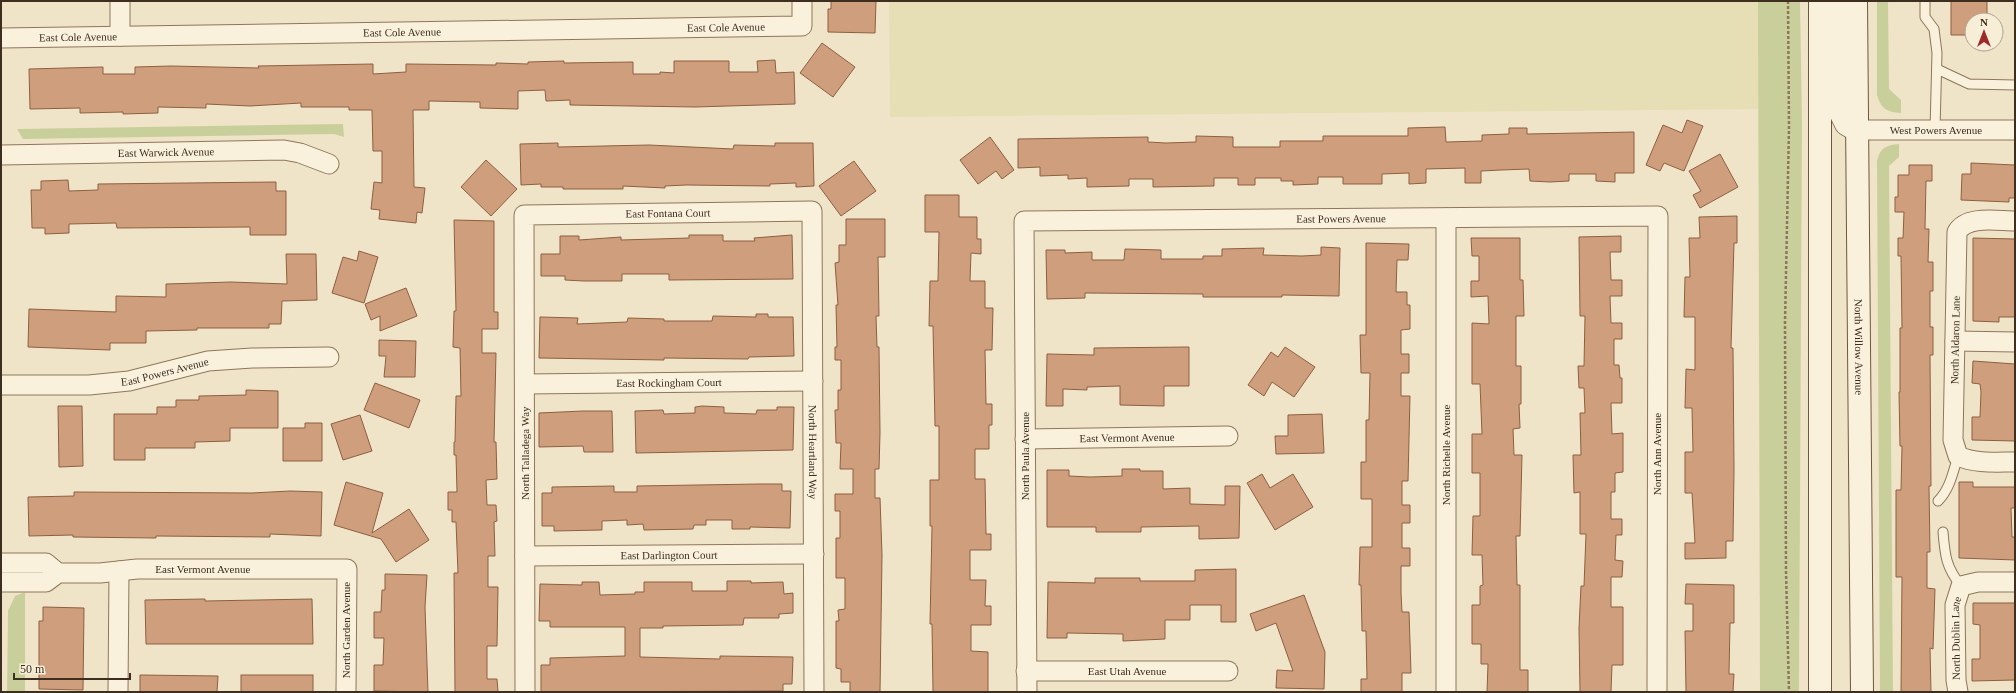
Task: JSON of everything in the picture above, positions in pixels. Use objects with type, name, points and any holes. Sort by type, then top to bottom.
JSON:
[{"type":"main road","points":[[1820,1],[1820,692]]},
{"type":"main road","points":[[1839,1],[1840,112],[1846,124],[1856,130]]},
{"type":"main road","name":"North Willow Avenue","points":[[1856,1],[1862,692]]},
{"type":"street","points":[[120,1],[120,36]]},
{"type":"street","name":"East Cole Avenue","points":[[1,38],[802,26],[802,1]]},
{"type":"street","name":"West Powers Avenue","points":[[1856,130],[2015,130]]},
{"type":"street","name":"East Warwick Avenue","points":[[1,155],[284,150],[300,153],[329,164]]},
{"type":"street","name":"East Fontana Court","points":[[524,214],[812,211]]},
{"type":"street","name":"North Heartland Way","points":[[812,211],[814,692]]},
{"type":"street","name":"North Talladega Way","points":[[524,214],[525,692]]},
{"type":"street","name":"East Powers Avenue","points":[[1024,221],[1658,216]]},
{"type":"street","name":"North Ann Avenue","points":[[1657,692],[1658,216]]},
{"type":"street","name":"North Richelle Avenue","points":[[1446,218],[1446,692]]},
{"type":"street","name":"North Paula Avenue","points":[[1024,221],[1027,692]]},
{"type":"street","name":"North Aldaron Lane","points":[[1958,456],[1953,440],[1956,239],[1961,225],[1977,221],[2015,221]]},
{"type":"street","points":[[1955,341],[2015,342]]},
{"type":"street","name":"East Powers Avenue","points":[[1,385],[88,385],[129,381],[208,361],[252,358],[329,357]]},
{"type":"street","name":"East Rockingham Court","points":[[525,384],[813,380]]},
{"type":"street","name":"East Vermont Avenue","points":[[1025,439],[1228,436]]},
{"type":"street","points":[[1958,456],[1977,462],[2015,462]]},
{"type":"street","name":"East Darlington Court","points":[[525,556],[814,554]]},
{"type":"street","points":[[1,563],[46,563],[58,573]]},
{"type":"street","name":"East Vermont Avenue","points":[[1,582],[46,582],[58,573],[100,573],[137,569],[347,569]]},
{"type":"street","name":"North Garden Avenue","points":[[346,692],[347,569]]},
{"type":"street","points":[[118,692],[119,571]]},
{"type":"street","points":[[1961,586],[1978,582],[2015,582]]},
{"type":"street","name":"North Dublin Lane","points":[[1958,692],[1956,680],[1955,605],[1961,586]]},
{"type":"street","name":"East Utah Avenue","points":[[1026,672],[1228,671]]},
{"type":"lane","points":[[1926,1],[1925,17],[1934,29],[1936,41],[1935,130]]},
{"type":"lane","points":[[1936,69],[1957,80],[1969,84],[2015,85]]},
{"type":"lane","points":[[1938,501],[1944,494],[1951,481],[1958,456]]},
{"type":"lane","points":[[1943,532],[1945,555],[1948,567],[1961,586]]},
{"type":"path","points":[[1788,1],[1789,127],[1786,338],[1786,572],[1789,692]]},
{"type":"shaded area","points":[[889,1],[1758,1],[1759,109],[890,117]]},
{"type":"green space","points":[[1758,1],[1800,1],[1802,124],[1799,692],[1760,692]]},
{"type":"green space","points":[[1877,1],[1888,1],[1889,89],[1901,100],[1901,113],[1888,111],[1885,109],[1880,104],[1877,95]]},
{"type":"green space","points":[[343,124],[344,137],[334,134],[23,139],[17,129]]},
{"type":"green space","points":[[1899,144],[1899,157],[1889,166],[1893,692],[1880,692],[1877,161],[1884,148],[1890,145]]},
{"type":"green space","points":[[25,592],[25,692],[7,692],[8,611],[15,596]]},
{"type":"building","points":[[831,1],[876,1],[875,33],[828,32],[828,9],[831,9]]},
{"type":"building","points":[[1951,1],[1987,1],[1987,12],[1964,12],[1964,35],[1951,35]]},
{"type":"building","points":[[822,43],[855,67],[833,97],[800,73]]},
{"type":"building","points":[[775,60],[776,73],[794,72],[795,104],[695,107],[570,105],[570,100],[546,101],[545,90],[518,91],[518,109],[480,108],[480,102],[429,101],[429,110],[413,110],[414,187],[425,188],[422,213],[417,212],[416,223],[379,219],[380,210],[371,209],[374,182],[382,183],[382,151],[373,151],[372,110],[349,110],[349,107],[301,107],[301,103],[250,106],[206,104],[206,108],[158,107],[158,113],[123,114],[123,112],[80,113],[80,108],[30,109],[29,69],[103,67],[103,74],[135,74],[135,67],[171,66],[259,68],[258,66],[373,64],[373,74],[406,72],[406,64],[496,65],[496,63],[528,64],[528,62],[564,61],[564,63],[633,62],[633,74],[660,74],[660,72],[674,73],[674,61],[729,61],[729,72],[758,72],[757,61]]},
{"type":"building","points":[[1687,120],[1703,126],[1684,171],[1664,163],[1660,171],[1646,165],[1663,125],[1682,133]]},
{"type":"building","points":[[1445,127],[1446,142],[1482,141],[1482,135],[1509,134],[1509,128],[1527,128],[1527,134],[1634,132],[1634,173],[1615,173],[1615,182],[1596,181],[1596,174],[1569,174],[1569,181],[1550,182],[1530,181],[1529,169],[1481,171],[1481,183],[1465,183],[1465,168],[1426,169],[1426,183],[1409,184],[1409,173],[1382,174],[1382,184],[1343,184],[1343,177],[1318,177],[1318,184],[1293,185],[1293,181],[1281,181],[1281,178],[1255,178],[1255,185],[1238,185],[1238,178],[1214,178],[1214,186],[1153,187],[1153,179],[1129,179],[1129,186],[1087,187],[1087,178],[1068,179],[1068,175],[1040,176],[1040,167],[1018,168],[1018,139],[1148,137],[1148,142],[1166,143],[1196,142],[1196,136],[1233,137],[1233,147],[1280,147],[1280,141],[1323,141],[1323,136],[1408,136],[1408,128]]},
{"type":"building","points":[[990,137],[1014,170],[1002,179],[996,171],[978,184],[960,160]]},
{"type":"building","points":[[558,143],[558,147],[649,145],[733,149],[734,145],[775,146],[775,143],[813,143],[814,186],[796,187],[796,183],[770,184],[770,186],[686,185],[665,186],[665,188],[623,186],[623,189],[563,189],[563,187],[541,187],[541,184],[521,185],[520,144]]},
{"type":"building","points":[[1720,154],[1738,187],[1700,208],[1693,195],[1701,191],[1689,171]]},
{"type":"building","points":[[486,160],[517,189],[491,216],[461,187]]},
{"type":"building","points":[[854,161],[876,191],[841,216],[819,186]]},
{"type":"building","points":[[1971,163],[2015,165],[2015,198],[2009,198],[2009,202],[1961,200],[1962,174],[1971,174]]},
{"type":"building","points":[[1909,165],[1932,165],[1932,181],[1926,181],[1925,229],[1929,229],[1928,262],[1933,262],[1933,291],[1930,291],[1930,327],[1933,327],[1933,355],[1930,355],[1930,552],[1927,552],[1927,588],[1935,589],[1933,649],[1930,648],[1931,692],[1901,692],[1902,577],[1896,577],[1896,490],[1901,490],[1902,446],[1900,446],[1899,392],[1900,328],[1902,328],[1901,256],[1898,256],[1898,238],[1903,238],[1904,212],[1895,212],[1895,197],[1898,197],[1898,175],[1909,175]]},
{"type":"building","points":[[68,180],[69,191],[98,190],[98,184],[276,182],[276,191],[286,191],[286,235],[250,235],[250,227],[117,228],[116,223],[69,224],[69,233],[45,234],[45,228],[32,228],[31,190],[41,190],[41,181]]},
{"type":"building","points":[[925,195],[959,195],[959,217],[977,217],[977,239],[981,239],[981,254],[971,253],[970,281],[985,281],[985,308],[993,308],[992,350],[985,350],[986,404],[992,404],[992,425],[989,425],[989,449],[975,449],[975,479],[985,479],[986,534],[991,534],[991,550],[970,550],[970,580],[986,580],[985,606],[991,606],[991,625],[971,625],[971,651],[988,652],[988,692],[933,692],[932,624],[930,624],[932,526],[930,526],[930,480],[939,480],[939,426],[935,426],[933,326],[929,326],[930,281],[938,281],[939,232],[925,232]]},
{"type":"building","points":[[1737,216],[1737,243],[1734,243],[1731,348],[1733,348],[1733,541],[1726,541],[1726,558],[1685,559],[1685,543],[1695,543],[1692,493],[1685,493],[1685,452],[1693,452],[1692,408],[1685,408],[1686,369],[1695,370],[1695,317],[1684,317],[1685,277],[1690,277],[1689,238],[1700,238],[1699,217]]},
{"type":"building","points":[[846,219],[885,219],[885,257],[878,257],[879,316],[876,316],[877,347],[879,347],[880,433],[879,469],[875,469],[875,498],[880,498],[882,555],[880,692],[850,692],[850,682],[841,682],[841,669],[836,668],[836,621],[839,621],[838,610],[845,609],[845,578],[836,578],[836,538],[840,538],[840,511],[835,511],[835,494],[853,494],[853,469],[840,469],[841,443],[836,443],[835,410],[838,410],[838,390],[841,390],[841,360],[835,360],[835,347],[837,347],[836,305],[838,305],[835,263],[839,262],[839,245],[846,245]]},
{"type":"building","points":[[454,220],[494,221],[494,312],[498,312],[498,329],[482,329],[482,353],[496,353],[494,442],[496,442],[497,479],[486,480],[487,505],[496,505],[497,521],[494,522],[495,556],[488,556],[488,587],[498,587],[497,646],[487,646],[487,679],[497,679],[498,692],[455,692],[454,573],[458,573],[456,522],[452,522],[452,510],[448,510],[448,492],[457,492],[456,455],[454,455],[454,442],[456,396],[461,396],[460,348],[453,347],[454,311],[456,311]]},
{"type":"building","points":[[689,235],[723,235],[723,241],[755,241],[754,238],[792,235],[793,279],[669,280],[669,274],[622,274],[622,281],[584,281],[565,280],[565,276],[541,276],[541,254],[560,254],[560,236],[579,236],[579,240],[621,237],[621,240],[689,238]]},
{"type":"building","points":[[1621,236],[1621,252],[1610,252],[1611,280],[1622,280],[1622,296],[1610,296],[1611,323],[1622,323],[1622,339],[1614,339],[1614,365],[1619,365],[1620,378],[1622,378],[1622,403],[1611,403],[1612,434],[1623,433],[1623,472],[1615,473],[1615,492],[1611,492],[1611,519],[1622,519],[1622,535],[1616,535],[1615,560],[1623,561],[1622,577],[1611,577],[1611,607],[1623,607],[1623,665],[1612,665],[1611,692],[1580,692],[1579,628],[1581,586],[1584,586],[1586,534],[1580,534],[1580,492],[1574,493],[1573,455],[1581,455],[1580,413],[1585,413],[1584,388],[1579,388],[1578,366],[1584,366],[1585,316],[1580,316],[1579,237]]},
{"type":"building","points":[[1471,238],[1520,238],[1520,280],[1523,280],[1524,316],[1516,316],[1516,366],[1521,366],[1521,404],[1519,404],[1520,428],[1513,429],[1514,455],[1522,455],[1520,536],[1516,536],[1517,585],[1520,585],[1520,670],[1528,670],[1528,692],[1487,692],[1488,664],[1481,664],[1481,644],[1472,644],[1472,605],[1480,605],[1480,586],[1483,585],[1482,555],[1472,555],[1473,516],[1480,516],[1480,473],[1472,473],[1472,434],[1482,434],[1480,384],[1472,384],[1472,323],[1489,324],[1488,296],[1471,297],[1471,281],[1479,281],[1479,256],[1472,256]]},
{"type":"building","points":[[1973,238],[2015,239],[2015,317],[1999,317],[1999,322],[1973,321]]},
{"type":"building","points":[[1366,243],[1409,244],[1408,260],[1397,260],[1396,292],[1407,292],[1407,305],[1410,305],[1410,329],[1401,330],[1401,354],[1409,354],[1409,373],[1401,373],[1401,396],[1410,396],[1408,481],[1402,481],[1402,505],[1410,505],[1410,523],[1402,523],[1402,548],[1410,548],[1410,566],[1401,566],[1401,593],[1402,612],[1409,612],[1411,673],[1402,673],[1402,692],[1361,692],[1361,679],[1367,679],[1366,631],[1362,631],[1361,585],[1359,585],[1360,547],[1372,547],[1372,499],[1361,499],[1361,462],[1366,462],[1366,420],[1369,420],[1370,373],[1361,373],[1360,335],[1366,335]]},
{"type":"building","points":[[1321,247],[1340,248],[1339,296],[1282,295],[1282,297],[1203,297],[1203,294],[1085,293],[1085,298],[1047,299],[1046,250],[1065,250],[1065,253],[1092,252],[1092,260],[1124,260],[1125,249],[1161,250],[1161,259],[1203,259],[1203,256],[1222,256],[1222,249],[1264,248],[1263,255],[1302,256],[1321,255]]},
{"type":"building","points":[[359,251],[378,257],[364,303],[332,293],[343,257],[357,261]]},
{"type":"building","points":[[286,254],[316,254],[317,300],[282,301],[281,324],[269,324],[269,328],[197,328],[197,330],[146,331],[146,343],[110,343],[110,350],[28,347],[29,309],[116,312],[116,296],[166,297],[166,284],[231,282],[287,284]]},
{"type":"building","points":[[406,288],[417,316],[380,331],[380,316],[371,320],[365,304]]},
{"type":"building","points":[[756,314],[768,314],[768,317],[793,317],[794,356],[749,357],[748,359],[664,358],[664,360],[539,358],[540,317],[578,318],[577,324],[627,322],[628,318],[664,319],[664,321],[712,321],[713,316],[756,317]]},
{"type":"building","points":[[379,340],[416,341],[415,377],[384,377],[386,356],[379,356]]},
{"type":"building","points":[[1189,347],[1189,386],[1164,386],[1164,406],[1120,405],[1120,386],[1087,387],[1087,390],[1063,389],[1063,406],[1046,406],[1047,354],[1094,355],[1094,348]]},
{"type":"building","points":[[1285,347],[1315,367],[1294,397],[1272,382],[1264,396],[1248,385],[1271,352],[1278,357]]},
{"type":"building","points":[[1973,361],[2015,364],[2015,441],[1972,440],[1972,417],[1980,417],[1981,392],[1980,384],[1972,383]]},
{"type":"building","points":[[375,383],[420,400],[409,428],[364,410]]},
{"type":"building","points":[[246,390],[278,391],[278,428],[230,428],[230,441],[195,442],[195,448],[145,448],[145,460],[114,460],[114,414],[157,414],[157,407],[176,407],[176,400],[199,400],[199,396],[246,395]]},
{"type":"building","points":[[58,406],[82,406],[83,466],[59,467]]},
{"type":"building","points":[[695,407],[724,407],[724,413],[756,414],[757,410],[777,410],[777,407],[794,407],[793,450],[636,453],[635,411],[663,410],[664,414],[695,413]]},
{"type":"building","points":[[612,411],[613,452],[584,452],[583,446],[539,447],[539,413]]},
{"type":"building","points":[[1322,414],[1324,453],[1276,454],[1275,436],[1288,436],[1288,415]]},
{"type":"building","points":[[360,415],[372,451],[343,460],[331,424]]},
{"type":"building","points":[[305,423],[322,423],[322,461],[283,461],[283,428],[305,428]]},
{"type":"building","points":[[1122,469],[1163,471],[1163,489],[1190,488],[1190,504],[1225,505],[1225,486],[1240,486],[1239,538],[1199,539],[1199,526],[1141,527],[1141,532],[1096,532],[1096,527],[1047,527],[1047,470],[1069,470],[1069,476],[1090,477],[1122,476]]},
{"type":"building","points":[[1262,474],[1270,488],[1293,474],[1313,507],[1275,530],[1247,483]]},
{"type":"building","points":[[346,482],[383,493],[372,533],[409,509],[429,540],[396,562],[381,539],[334,525]]},
{"type":"building","points":[[1959,482],[1973,482],[1973,487],[2015,487],[2015,508],[2011,508],[2012,537],[2015,537],[2015,560],[1959,558]]},
{"type":"building","points":[[782,484],[782,491],[791,491],[790,528],[750,527],[750,529],[732,529],[732,520],[706,520],[706,525],[694,525],[693,529],[644,530],[643,524],[627,525],[627,520],[602,521],[602,530],[554,531],[554,526],[542,526],[542,493],[552,493],[552,487],[614,486],[614,492],[637,492],[637,486]]},
{"type":"building","points":[[290,491],[322,492],[321,536],[270,534],[270,537],[156,536],[156,538],[73,537],[73,535],[29,536],[28,497],[74,496],[74,492],[252,493]]},
{"type":"building","points":[[1236,569],[1236,622],[1221,622],[1221,605],[1190,605],[1190,620],[1165,620],[1165,639],[1123,641],[1123,634],[1067,633],[1067,638],[1047,638],[1048,582],[1095,583],[1095,578],[1140,578],[1140,581],[1195,581],[1195,570]]},
{"type":"building","points":[[385,574],[427,575],[425,607],[428,692],[374,691],[374,665],[383,665],[384,638],[374,638],[374,612],[381,612],[382,590],[385,590]]},
{"type":"building","points":[[727,581],[751,581],[751,583],[783,582],[784,594],[793,593],[793,613],[779,614],[779,618],[744,618],[743,625],[663,626],[663,628],[640,628],[640,657],[720,659],[720,656],[793,657],[792,684],[783,684],[783,691],[541,692],[541,665],[550,665],[550,658],[625,656],[625,627],[550,627],[550,621],[539,621],[540,584],[582,585],[582,582],[599,582],[600,595],[635,594],[635,592],[644,592],[644,582],[692,582],[692,591],[727,591]]},
{"type":"building","points":[[1686,584],[1734,585],[1734,623],[1730,623],[1729,674],[1734,674],[1733,692],[1686,692],[1685,631],[1693,631],[1693,604],[1685,604]]},
{"type":"building","points":[[1304,595],[1325,652],[1324,689],[1276,688],[1277,670],[1293,671],[1276,623],[1256,631],[1250,614]]},
{"type":"building","points":[[205,599],[205,601],[312,599],[313,644],[146,644],[145,600]]},
{"type":"building","points":[[1973,603],[2015,603],[2015,680],[1972,681],[1972,659],[1980,659],[1980,625],[1973,624]]},
{"type":"building","points":[[43,607],[84,608],[83,690],[39,689],[39,621],[43,621]]},
{"type":"building","points":[[140,675],[218,676],[217,692],[140,692]]},
{"type":"building","points":[[241,675],[313,675],[313,692],[241,692]]}]
